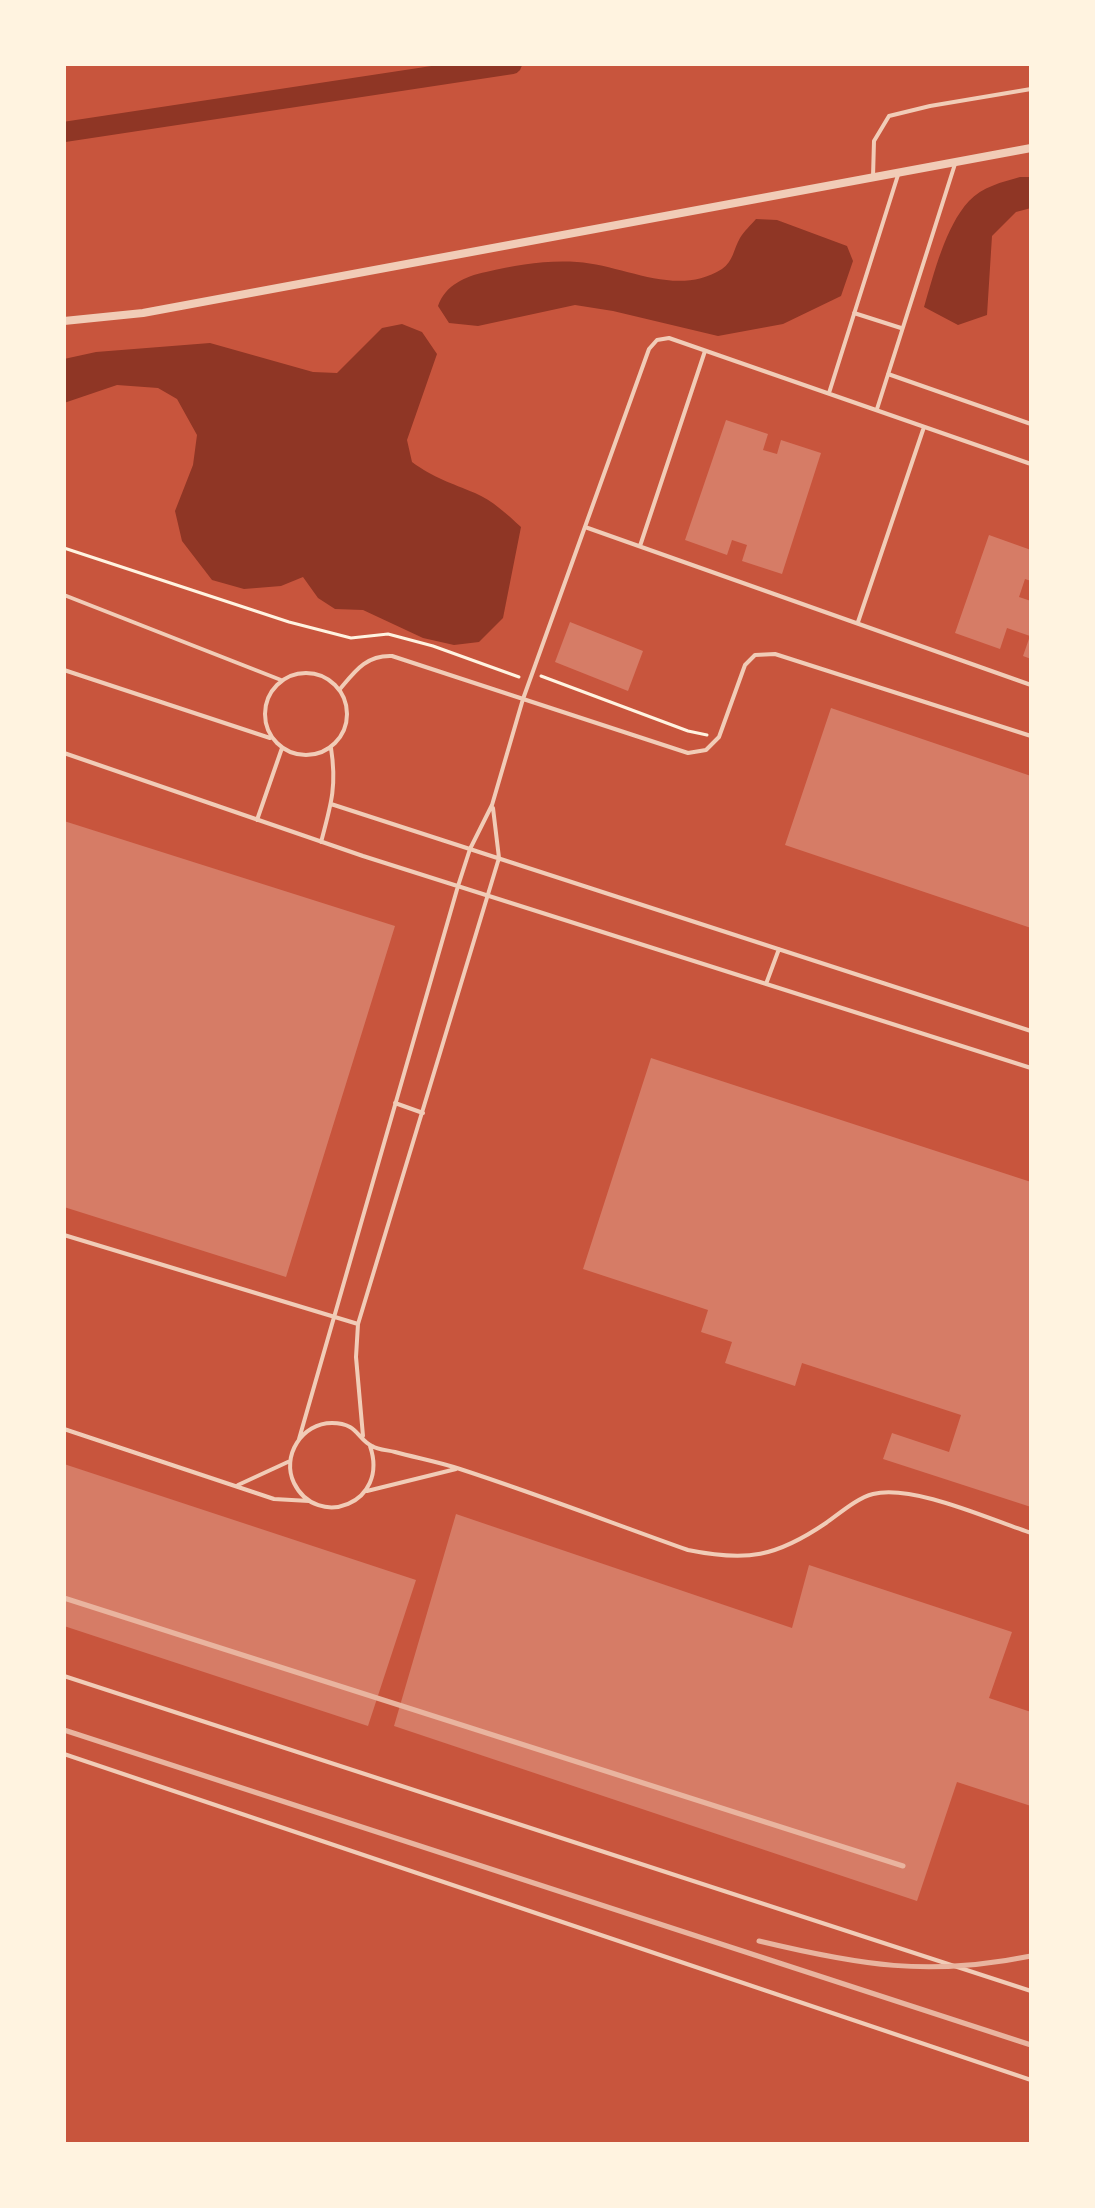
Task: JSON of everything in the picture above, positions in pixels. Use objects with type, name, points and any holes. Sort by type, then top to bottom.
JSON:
[{"type":"street","points":[[64,321],[143,313],[1031,148]]},
{"type":"lane","points":[[873,177],[874,141],[889,116],[1031,89]]},
{"type":"lane","points":[[877,409],[956,162]]},
{"type":"lane","points":[[829,393],[898,172]]},
{"type":"lane","points":[[854,313],[902,328]]},
{"type":"lane","points":[[311,1501],[295,1484],[290,1461],[299,1439],[458,886],[470,849],[492,805],[523,699],[649,349],[657,340],[669,338],[1031,464]]},
{"type":"lane","points":[[640,546],[705,350]]},
{"type":"lane","points":[[888,374],[1031,424]]},
{"type":"lane","points":[[858,622],[924,427]]},
{"type":"lane","points":[[585,527],[1031,685]]},
{"type":"lane","points":[[64,595],[281,680]]},
{"type":"lane","points":[[340,689],[362,663],[392,656],[688,753],[706,750],[719,737],[745,665],[755,655],[775,654],[1031,736]]},
{"type":"lane","points":[[64,670],[273,739]]},
{"type":"lane","points":[[306,672],[319,674],[340,689],[346,701],[346,727],[331,748],[306,756],[282,748],[273,739],[264,714],[272,690],[281,680],[306,672]]},
{"type":"lane","points":[[257,820],[282,748]]},
{"type":"lane","points":[[321,842],[335,777],[331,748]]},
{"type":"lane","points":[[64,753],[321,842],[1031,1068]]},
{"type":"lane","points":[[331,804],[1031,1031]]},
{"type":"lane","points":[[363,1436],[356,1357],[358,1324],[499,858],[492,805]]},
{"type":"lane","points":[[766,984],[779,949]]},
{"type":"lane","points":[[395,1103],[423,1113]]},
{"type":"lane","points":[[64,1235],[358,1324]]},
{"type":"lane","points":[[299,1439],[318,1425],[330,1423],[342,1424],[363,1436],[370,1446],[374,1469],[366,1491]]},
{"type":"lane","points":[[64,1429],[274,1499],[311,1501],[322,1506],[346,1505],[366,1491],[458,1468]]},
{"type":"lane","points":[[370,1446],[458,1468],[688,1550],[727,1558],[765,1554],[800,1540],[872,1494],[914,1494],[1031,1533]]},
{"type":"lane","points":[[238,1485],[290,1461]]},
{"type":"lane","points":[[64,1676],[1031,1991]]},
{"type":"lane","points":[[64,1754],[1031,2080]]},
{"type":"path","points":[[64,548],[289,622],[351,638],[388,634],[433,646],[518,677],[533,673],[688,731],[719,737]]},
{"type":"shaded area","points":[[1020,177],[1031,177],[1031,208],[1016,212],[992,236],[987,315],[958,325],[924,307],[941,251],[953,224],[969,201],[980,192]]},
{"type":"shaded area","points":[[756,219],[777,220],[847,246],[853,261],[841,296],[783,324],[718,336],[575,305],[478,326],[449,323],[438,306],[446,292],[464,279],[531,264],[595,264],[669,280],[687,281],[705,277],[726,266],[742,235]]},
{"type":"shaded area","points":[[402,324],[422,332],[437,354],[407,440],[412,462],[488,500],[521,527],[503,618],[479,642],[454,645],[423,638],[363,610],[335,609],[318,598],[303,577],[281,586],[244,589],[212,580],[182,541],[175,511],[193,465],[197,435],[177,399],[158,388],[117,385],[64,403],[64,359],[96,352],[210,343],[313,372],[337,373],[382,328]]},
{"type":"building","points":[[726,420],[768,434],[763,450],[777,454],[781,440],[821,453],[782,574],[742,561],[747,545],[732,540],[727,555],[685,540]]},
{"type":"building","points":[[989,535],[1031,550],[1031,581],[1025,579],[1019,597],[1031,601],[1031,659],[1023,656],[1030,636],[1007,628],[1000,649],[955,633]]},
{"type":"building","points":[[570,622],[643,651],[628,691],[555,662]]},
{"type":"building","points":[[831,708],[1031,776],[1031,928],[785,845]]},
{"type":"building","points":[[64,821],[395,926],[286,1277],[64,1207]]},
{"type":"building","points":[[651,1058],[1031,1182],[1031,1507],[883,1459],[892,1433],[949,1452],[961,1415],[802,1363],[795,1386],[725,1363],[732,1342],[701,1332],[708,1310],[583,1269]]},
{"type":"building","points":[[64,1464],[416,1580],[368,1726],[64,1626]]},
{"type":"building","points":[[456,1514],[792,1628],[809,1565],[1012,1632],[989,1698],[1031,1712],[1031,1806],[957,1782],[917,1901],[394,1726]]},
{"type":"waterway","points":[[64,132],[512,64]]},
{"type":"railway","points":[[64,1598],[903,1866]]},
{"type":"railway","points":[[64,1730],[1031,2045]]},
{"type":"railway","points":[[759,1941],[862,1962],[926,1967],[959,1966],[1031,1956]]}]
